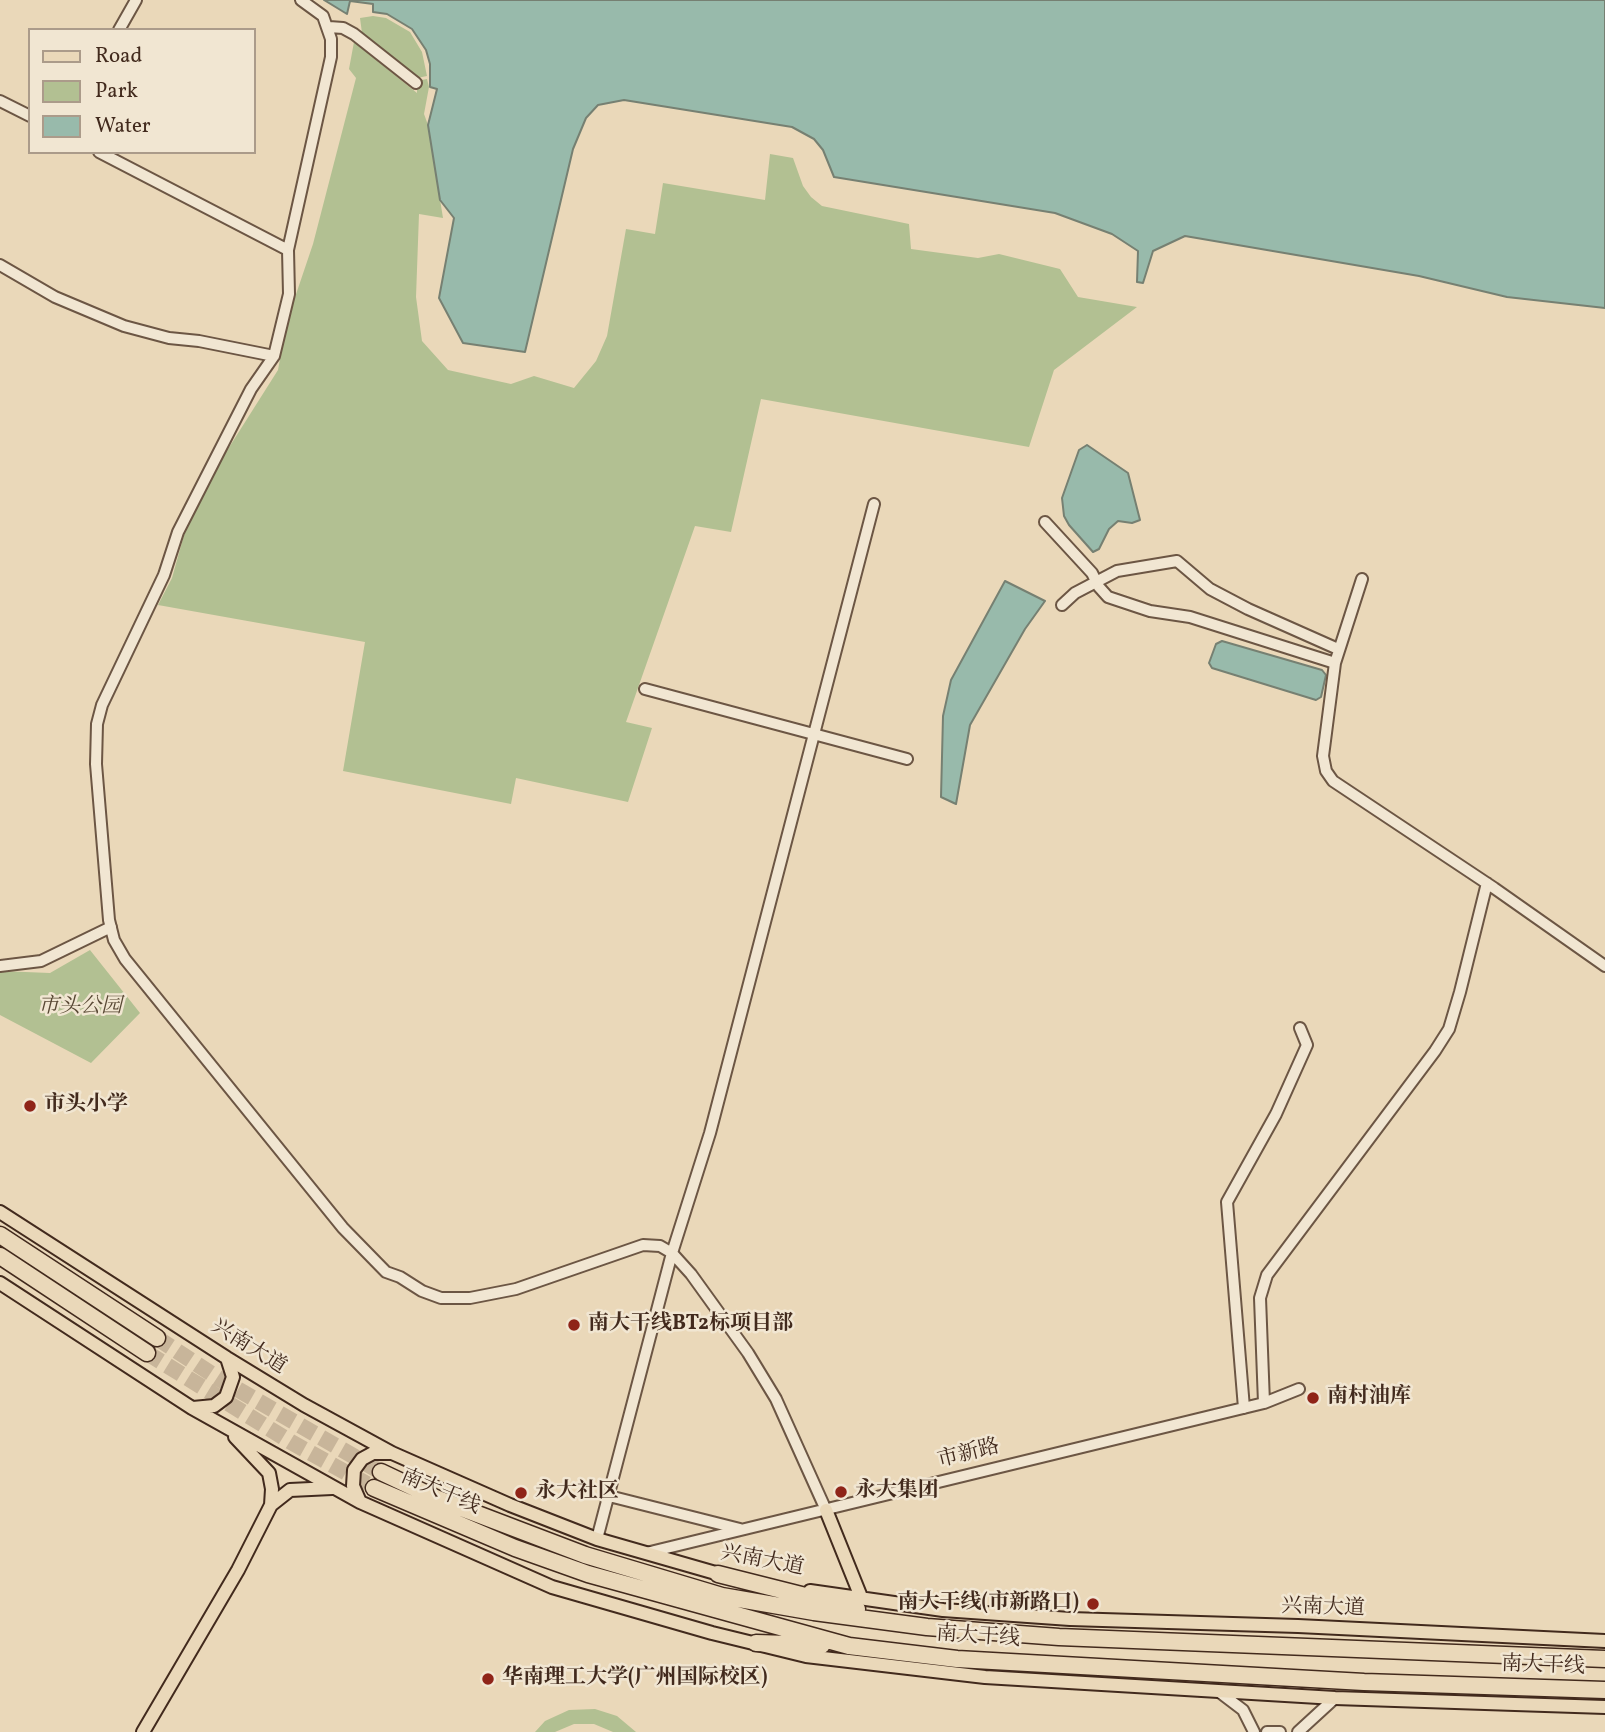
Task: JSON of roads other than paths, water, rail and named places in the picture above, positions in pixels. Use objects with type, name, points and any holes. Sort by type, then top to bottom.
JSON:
[{"type":"highway","points":[[0,1235],[157,1338]]},
{"type":"highway","points":[[0,1256],[147,1353]]},
{"type":"highway","name":"南大干线","points":[[381,1472],[438,1499],[585,1555],[722,1596],[814,1612],[927,1627],[1059,1637],[1605,1660]]},
{"type":"highway","name":"南大干线","points":[[374,1488],[516,1548],[588,1574],[849,1646],[957,1659],[1364,1682],[1605,1690]]},
{"type":"highway","points":[[719,1574],[927,1627]]},
{"type":"highway","points":[[756,1643],[849,1646]]},
{"type":"main road","name":"兴南大道","points":[[0,1212],[227,1358],[392,1454],[597,1539],[719,1574],[802,1590],[943,1611],[1070,1619],[1298,1626],[1605,1641]]},
{"type":"main road","points":[[0,1283],[192,1408],[360,1502],[552,1587],[611,1605],[806,1656],[916,1671],[1335,1698],[1605,1707]]},
{"type":"main road","points":[[192,1408],[214,1406],[226,1397],[233,1377],[227,1358]]},
{"type":"main road","points":[[143,1732],[238,1570],[271,1505],[269,1473],[227,1428]]},
{"type":"main road","points":[[360,1502],[353,1486],[354,1470],[362,1459],[373,1453],[392,1454]]},
{"type":"main road","points":[[271,1505],[290,1490],[334,1487]]},
{"type":"main road","points":[[826,1510],[861,1597]]},
{"type":"street","points":[[120,28],[135,0]]},
{"type":"street","points":[[301,0],[323,16],[328,27],[331,57],[288,250],[289,294],[274,356],[251,389],[183,522],[164,575],[102,705],[97,723],[96,764],[114,940],[125,959],[342,1228],[386,1272],[441,1298],[470,1298],[516,1289],[643,1245],[660,1246],[672,1253],[708,1296],[776,1399],[826,1510]]},
{"type":"street","points":[[328,27],[343,28],[354,34],[416,83]]},
{"type":"street","points":[[0,101],[28,115]]},
{"type":"street","points":[[103,154],[288,250]]},
{"type":"street","points":[[0,265],[55,297],[124,326],[169,338],[199,341],[274,356]]},
{"type":"street","points":[[597,1539],[672,1253],[710,1133],[874,504]]},
{"type":"street","points":[[1045,522],[1092,573],[1108,597],[1150,611],[1190,617],[1335,663]]},
{"type":"street","points":[[1062,605],[1075,593],[1117,571],[1177,561],[1210,589],[1338,649]]},
{"type":"street","points":[[1362,579],[1335,663],[1323,757],[1326,771],[1333,781],[1487,883],[1605,966]]},
{"type":"street","points":[[645,689],[907,759]]},
{"type":"street","points":[[1264,1403],[1260,1298],[1267,1275],[1449,1029],[1487,883]]},
{"type":"street","points":[[0,965],[41,961],[111,927]]},
{"type":"street","points":[[1244,1408],[1227,1202],[1276,1114],[1307,1045],[1300,1028]]},
{"type":"street","name":"市新路","points":[[646,1553],[1244,1408],[1299,1390]]},
{"type":"street","points":[[609,1496],[743,1530]]},
{"type":"street","points":[[1218,1691],[1243,1710],[1254,1732]]},
{"type":"street","points":[[1298,1732],[1335,1698]]},
{"type":"street","points":[[1268,1732],[1280,1732]]},
{"type":"water","points":[[324,0],[1605,0],[1605,308],[1507,297],[1419,276],[1185,236],[1153,251],[1143,283],[1137,282],[1138,251],[1112,234],[1055,213],[834,177],[823,150],[814,139],[792,127],[624,100],[598,105],[586,118],[573,149],[525,352],[463,343],[439,298],[454,218],[440,200],[428,125],[437,89],[430,87],[430,64],[426,50],[412,29],[387,14],[373,12],[373,4],[350,1],[347,14]]},
{"type":"water","points":[[1087,445],[1128,473],[1140,520],[1132,523],[1118,521],[1109,529],[1099,549],[1093,552],[1069,525],[1064,516],[1062,498],[1079,450]]},
{"type":"water","points":[[1005,581],[1045,601],[1025,629],[970,725],[956,804],[941,797],[943,716],[951,680]]},
{"type":"water","points":[[1222,641],[1322,670],[1326,675],[1321,697],[1316,700],[1212,668],[1209,663],[1216,644]]},
{"type":"tunnel","points":[[157,1338],[218,1378],[381,1472]]},
{"type":"tunnel","points":[[147,1353],[291,1442],[374,1488]]},
{"type":"place","name":"市头小学","points":[[30,1106]]},
{"type":"place","name":"南大干线BT2标项目部","points":[[574,1325]]},
{"type":"place","name":"南村油库","points":[[1313,1398]]},
{"type":"place","name":"永大集团","points":[[841,1492]]},
{"type":"place","name":"永大社区","points":[[521,1493]]},
{"type":"place","name":"南大干线(市新路口)","points":[[1093,1604]]},
{"type":"place","name":"华南理工大学(广州国际校区)","points":[[488,1679]]},
{"type":"park label","name":"市头公园","points":[[80,1008]]}]
